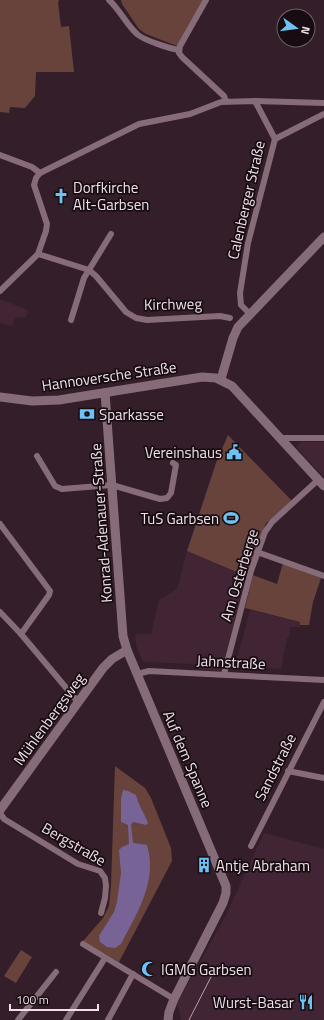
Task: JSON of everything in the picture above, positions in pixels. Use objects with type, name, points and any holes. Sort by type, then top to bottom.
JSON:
[{"type":"street","points":[[108,0],[115,6],[140,36],[179,50]]},
{"type":"street","points":[[206,0],[179,50],[182,57],[224,96],[226,101]]},
{"type":"street","points":[[0,291],[38,254],[47,227],[34,185],[36,178],[40,173],[139,124],[190,114],[217,103],[226,101],[255,101],[324,103]]},
{"type":"street","name":"Calenberger Straße","points":[[250,314],[241,305],[240,293],[248,243],[275,139],[255,101]]},
{"type":"street","points":[[275,139],[324,114]]},
{"type":"street","points":[[0,155],[32,167],[40,173]]},
{"type":"street","points":[[71,320],[84,278],[111,234]]},
{"type":"street","points":[[321,483],[232,386],[221,379],[235,332],[250,314],[324,237]]},
{"type":"street","name":"Kirchweg","points":[[38,254],[88,270],[96,276],[126,312],[136,318],[147,320],[220,316],[230,318]]},
{"type":"street","name":"Hannoversche Straße","points":[[0,398],[24,401],[46,401],[68,399],[202,377],[221,379]]},
{"type":"street","name":"Konrad-Adenauer-Straße","points":[[105,393],[123,636],[126,650]]},
{"type":"street","points":[[280,438],[324,438]]},
{"type":"street","points":[[37,456],[55,486],[58,488],[62,489],[112,485],[160,499],[164,499],[171,493],[176,465],[173,462]]},
{"type":"street","name":"Am Osterberge","points":[[224,674],[251,571],[262,538],[269,525],[321,483]]},
{"type":"street","points":[[0,524],[50,591],[49,595],[21,634]]},
{"type":"street","points":[[257,552],[324,576]]},
{"type":"street","points":[[0,612],[21,634],[78,702]]},
{"type":"street","name":"Auf dem Spanne","points":[[126,650],[224,879],[226,890],[224,899],[173,1002]]},
{"type":"street","name":"Mühlenbergsweg","points":[[0,810],[108,661],[126,650]]},
{"type":"street","name":"Jahnstraße","points":[[137,674],[149,671],[324,680]]},
{"type":"street","name":"Sandstraße","points":[[251,846],[324,702]]},
{"type":"street","points":[[288,772],[324,778]]},
{"type":"street","name":"Bergstraße","points":[[0,814],[4,819],[78,864],[100,871],[105,878],[106,886],[105,898],[101,913]]},
{"type":"street","points":[[83,944],[133,974],[173,1002]]},
{"type":"street","points":[[66,1020],[105,958]]},
{"type":"street","points":[[18,1020],[56,972]]},
{"type":"street","points":[[108,1020],[133,974]]},
{"type":"street","points":[[168,1020],[168,1015],[173,1002]]},
{"type":"street","points":[[173,1002],[173,1020]]},
{"type":"shaded area","points":[[0,0],[59,0],[61,27],[69,26],[74,72],[36,72],[35,96],[25,108],[10,107],[9,113],[0,112]]},
{"type":"shaded area","points":[[121,0],[205,0],[177,46],[146,34],[139,29],[122,4]]},
{"type":"shaded area","points":[[0,299],[28,310],[26,318],[15,317],[12,326],[0,323]]},
{"type":"shaded area","name":"TuS Garbsen","points":[[228,435],[292,501],[266,523],[246,576],[187,551],[216,463]]},
{"type":"shaded area","points":[[301,442],[324,442],[324,477],[296,447]]},
{"type":"shaded area","points":[[187,551],[246,576],[222,668],[219,671],[199,669],[195,664],[143,662],[136,645],[135,634],[151,634],[159,600],[177,589]]},
{"type":"shaded area","points":[[283,563],[321,578],[313,602],[309,625],[300,625],[300,622],[245,608],[253,575],[277,584]]},
{"type":"shaded area","points":[[250,610],[300,622],[300,627],[290,627],[289,638],[287,638],[281,669],[239,665],[235,666]]},
{"type":"shaded area","points":[[115,766],[145,788],[151,798],[171,848],[172,861],[119,962],[83,941],[103,918],[109,906]]},
{"type":"shaded area","points":[[123,790],[136,795],[148,823],[146,825],[134,822],[131,824],[133,843],[147,845],[150,858],[150,871],[148,884],[139,909],[121,944],[115,948],[107,947],[100,942],[99,936],[114,912],[117,902],[121,873],[119,850],[129,844],[128,825],[121,822],[121,799]]},
{"type":"shaded area","points":[[264,833],[324,849],[324,1020],[181,1020],[177,1003],[226,915]]},
{"type":"shaded area","points":[[21,950],[32,957],[16,983],[4,976]]},
{"type":"tram line","points":[[189,1020],[212,975]]},
{"type":"place","name":"Dorfkirche Alt-Garbsen","points":[[61,196]]},
{"type":"place","name":"Sparkasse","points":[[87,414]]},
{"type":"place","name":"Vereinshaus","points":[[234,452]]},
{"type":"place","name":"TuS Garbsen","points":[[231,518]]},
{"type":"place","name":"Antje Abraham","points":[[204,865]]},
{"type":"place","name":"IGMG Garbsen","points":[[149,969]]},
{"type":"place","name":"Wurst-Basar","points":[[306,1002]]}]
